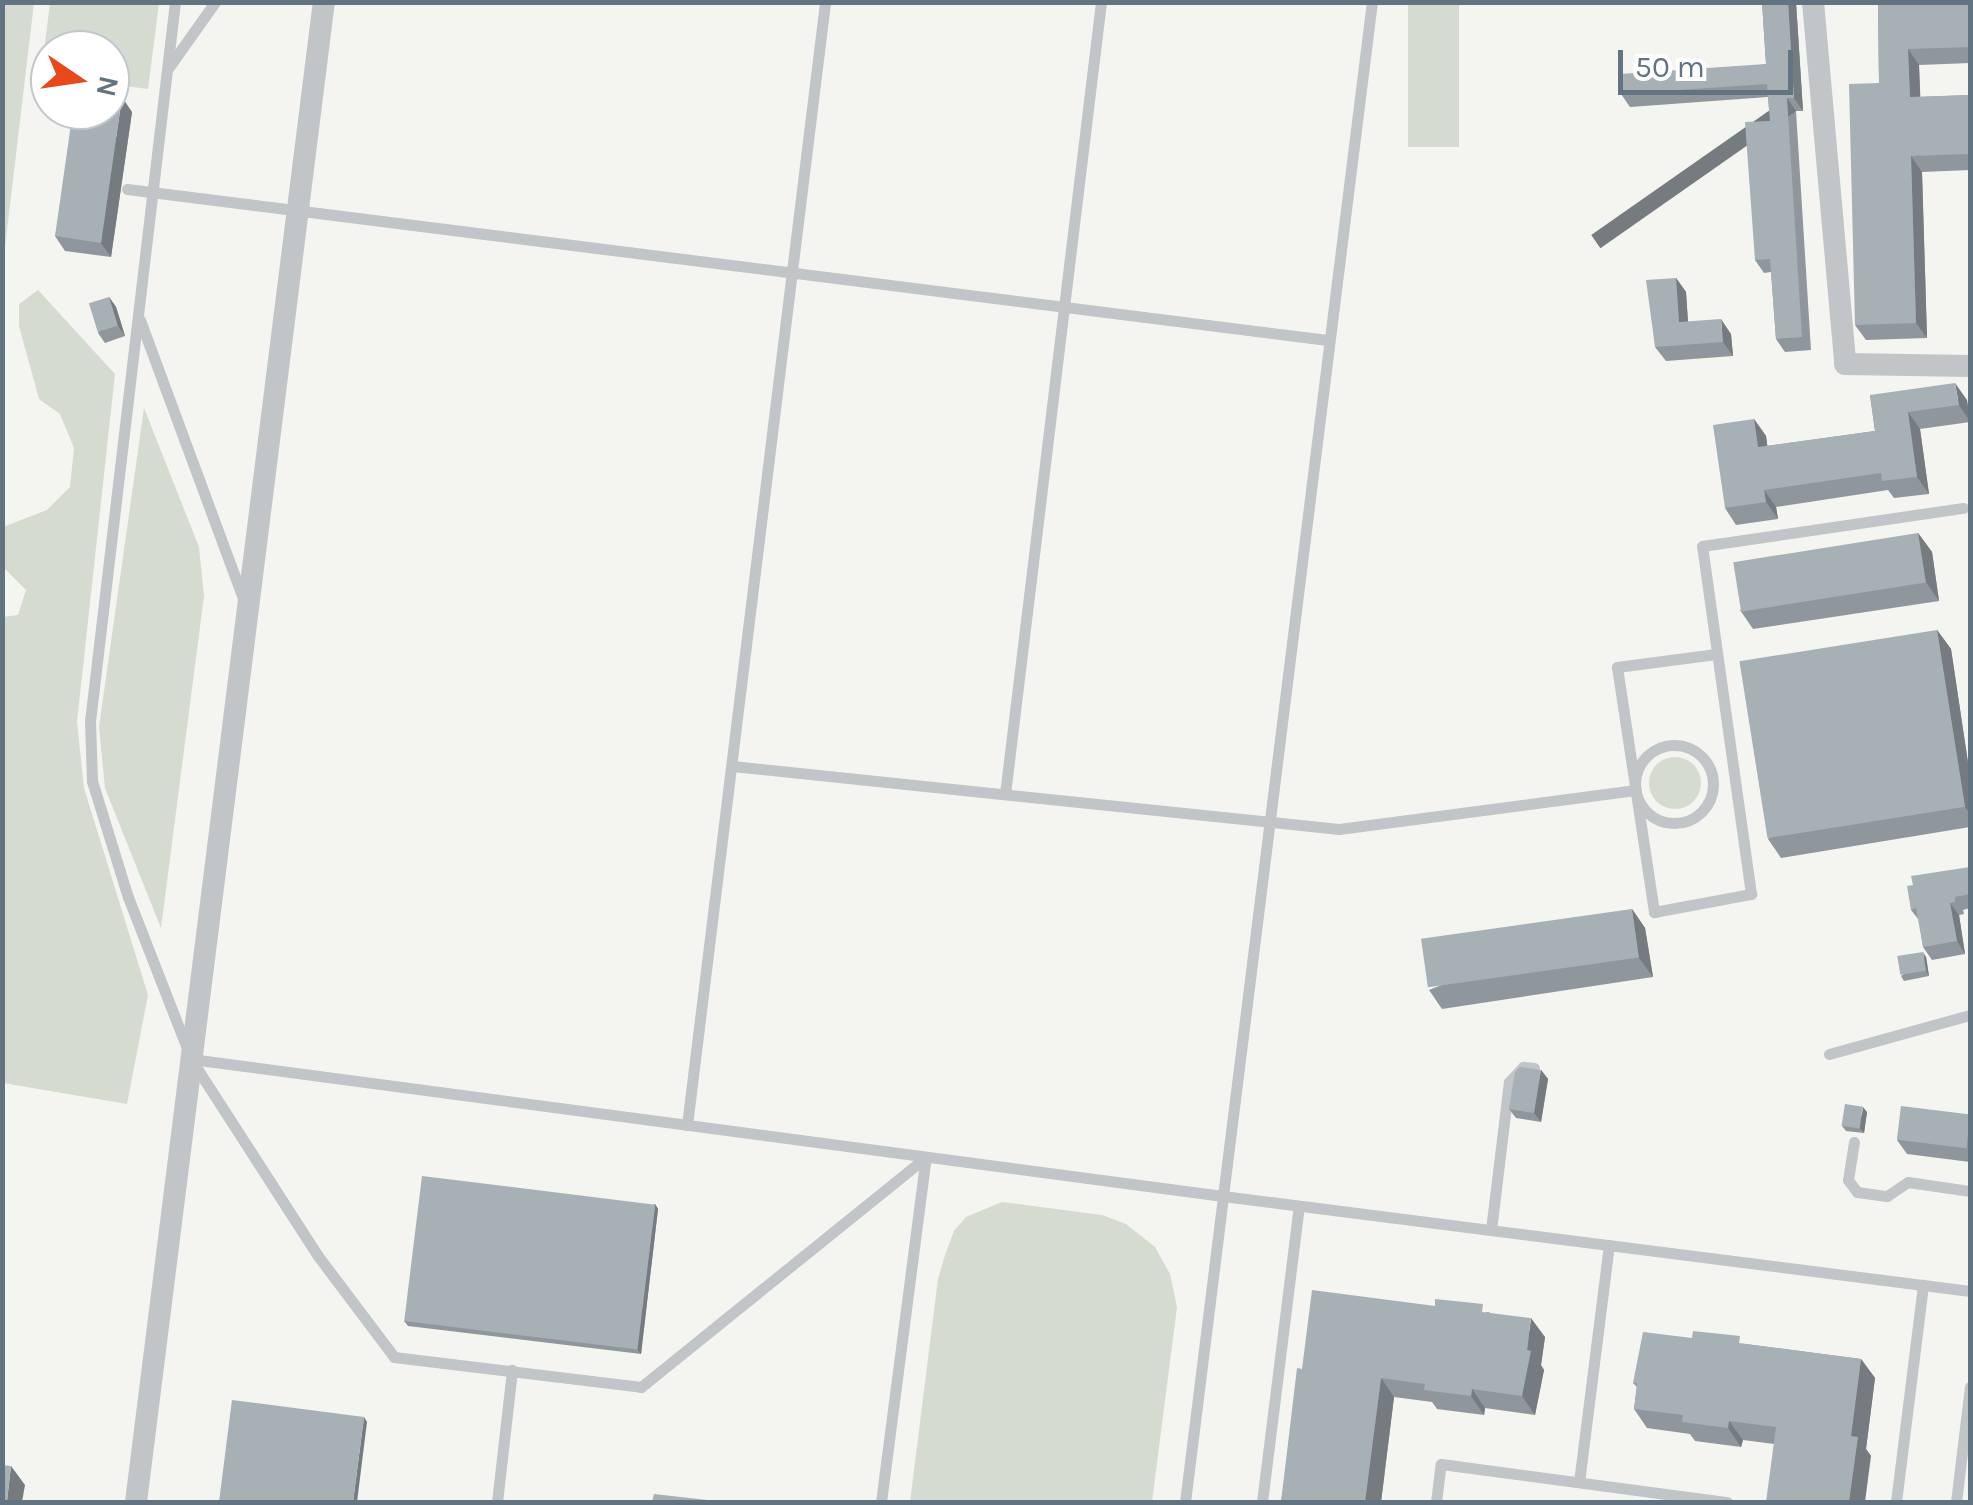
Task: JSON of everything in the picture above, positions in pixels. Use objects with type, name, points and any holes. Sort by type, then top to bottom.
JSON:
[{"type":"street","points":[[136,1502],[324,2]]},
{"type":"street","points":[[1813,2],[1845,364],[1970,366]]},
{"type":"lane","points":[[175,2],[90,721],[92,782],[128,897],[192,1058],[318,1256],[394,1356],[641,1387],[926,1157]]},
{"type":"lane","points":[[167,71],[215,2]]},
{"type":"lane","points":[[687,1124],[825,2]]},
{"type":"lane","points":[[1004,794],[1101,2]]},
{"type":"lane","points":[[1185,1502],[1372,2]]},
{"type":"lane","points":[[127,189],[1328,340]]},
{"type":"lane","points":[[138,316],[248,610]]},
{"type":"lane","points":[[1716,654],[1617,667],[1654,912],[1750,894],[1702,546],[1964,508]]},
{"type":"lane","points":[[1675,744],[1692,748],[1705,760],[1712,775],[1712,793],[1704,809],[1690,820],[1672,824],[1655,819],[1641,806],[1635,790],[1636,773],[1644,758],[1658,748],[1675,744]]},
{"type":"lane","points":[[732,766],[1316,828],[1373,827],[1635,790]]},
{"type":"lane","points":[[1712,775],[1732,772]]},
{"type":"lane","points":[[1829,1054],[1932,1029],[1970,1015]]},
{"type":"lane","points":[[192,1058],[1970,1291]]},
{"type":"lane","points":[[1491,1230],[1509,1082],[1522,1067],[1534,1068]]},
{"type":"lane","points":[[1854,1142],[1848,1180],[1857,1192],[1886,1196],[1908,1182],[1970,1191]]},
{"type":"lane","points":[[881,1502],[926,1157]]},
{"type":"lane","points":[[1262,1502],[1299,1206]]},
{"type":"lane","points":[[1579,1482],[1609,1245]]},
{"type":"lane","points":[[1896,1502],[1923,1285]]},
{"type":"lane","points":[[496,1502],[512,1370]]},
{"type":"lane","points":[[1956,1502],[1970,1388]]},
{"type":"lane","points":[[1436,1502],[1441,1464],[1727,1502]]},
{"type":"shaded area","points":[[2,3],[34,3],[3,264]]},
{"type":"shaded area","points":[[50,3],[159,3],[148,89],[130,87],[130,30],[47,30]]},
{"type":"shaded area","points":[[1408,3],[1459,3],[1459,147],[1408,147]]},
{"type":"shaded area","points":[[38,290],[115,374],[77,722],[84,788],[148,995],[127,1104],[3,1083],[2,617],[18,615],[26,590],[3,567],[3,527],[47,510],[70,487],[74,448],[60,414],[39,399],[19,326],[19,304]]},
{"type":"shaded area","points":[[144,408],[199,547],[204,596],[161,928],[105,788],[99,727]]},
{"type":"shaded area","points":[[1675,757],[1693,765],[1701,783],[1693,801],[1675,809],[1657,801],[1649,783],[1657,765]]},
{"type":"shaded area","points":[[1002,1202],[1102,1215],[1126,1224],[1155,1247],[1170,1274],[1177,1307],[1152,1502],[910,1502],[938,1279],[945,1255],[954,1231],[966,1217]]},
{"type":"building","points":[[1762,2],[1788,2],[1794,98],[1787,98],[1802,337],[1776,339],[1770,259],[1755,260],[1745,122],[1770,121],[1767,84],[1621,94],[1620,74],[1766,64]]},
{"type":"building","points":[[1878,2],[1970,2],[1970,47],[1908,49],[1910,97],[1970,95],[1970,154],[1911,156],[1916,323],[1855,325],[1849,84],[1879,83]]},
{"type":"building","points":[[70,130],[117,130],[101,243],[55,236]]},
{"type":"building","points":[[1676,278],[1679,322],[1721,319],[1723,342],[1655,347],[1646,280]]},
{"type":"building","points":[[109,297],[118,326],[98,332],[89,303]]},
{"type":"building","points":[[1955,383],[1959,405],[1908,412],[1917,477],[1882,481],[1881,473],[1764,490],[1766,502],[1725,508],[1713,425],[1754,419],[1758,447],[1875,431],[1870,395]]},
{"type":"building","points":[[1918,533],[1926,582],[1741,612],[1733,562]]},
{"type":"building","points":[[1937,630],[1965,807],[1767,838],[1739,661]]},
{"type":"building","points":[[1970,867],[1970,894],[1955,897],[1955,902],[1950,903],[1957,941],[1923,947],[1916,908],[1911,910],[1907,886],[1913,885],[1911,876]]},
{"type":"building","points":[[1632,909],[1639,958],[1428,987],[1421,939]]},
{"type":"building","points":[[1923,952],[1926,971],[1900,975],[1897,956]]},
{"type":"building","points":[[1520,1067],[1541,1070],[1534,1113],[1509,1109],[1515,1072]]},
{"type":"building","points":[[1845,1104],[1863,1107],[1859,1129],[1842,1126]]},
{"type":"building","points":[[1901,1106],[1970,1114],[1966,1148],[1897,1140]]},
{"type":"building","points":[[422,1176],[655,1205],[637,1350],[404,1321]]},
{"type":"building","points":[[1312,1290],[1435,1306],[1435,1299],[1483,1304],[1482,1312],[1531,1318],[1527,1350],[1531,1351],[1522,1396],[1472,1389],[1471,1396],[1424,1390],[1425,1384],[1381,1378],[1365,1502],[1281,1502],[1297,1368],[1302,1369]]},
{"type":"building","points":[[1693,1331],[1740,1336],[1739,1343],[1861,1359],[1851,1436],[1858,1437],[1849,1502],[1766,1502],[1776,1427],[1729,1421],[1728,1428],[1682,1422],[1683,1415],[1634,1409],[1637,1383],[1633,1383],[1643,1332],[1692,1338]]},
{"type":"building","points":[[232,1400],[364,1417],[353,1502],[219,1502]]},
{"type":"building","points":[[2,1465],[11,1466],[7,1501],[2,1501]]},
{"type":"building","points":[[654,1494],[725,1502],[652,1502]]}]
